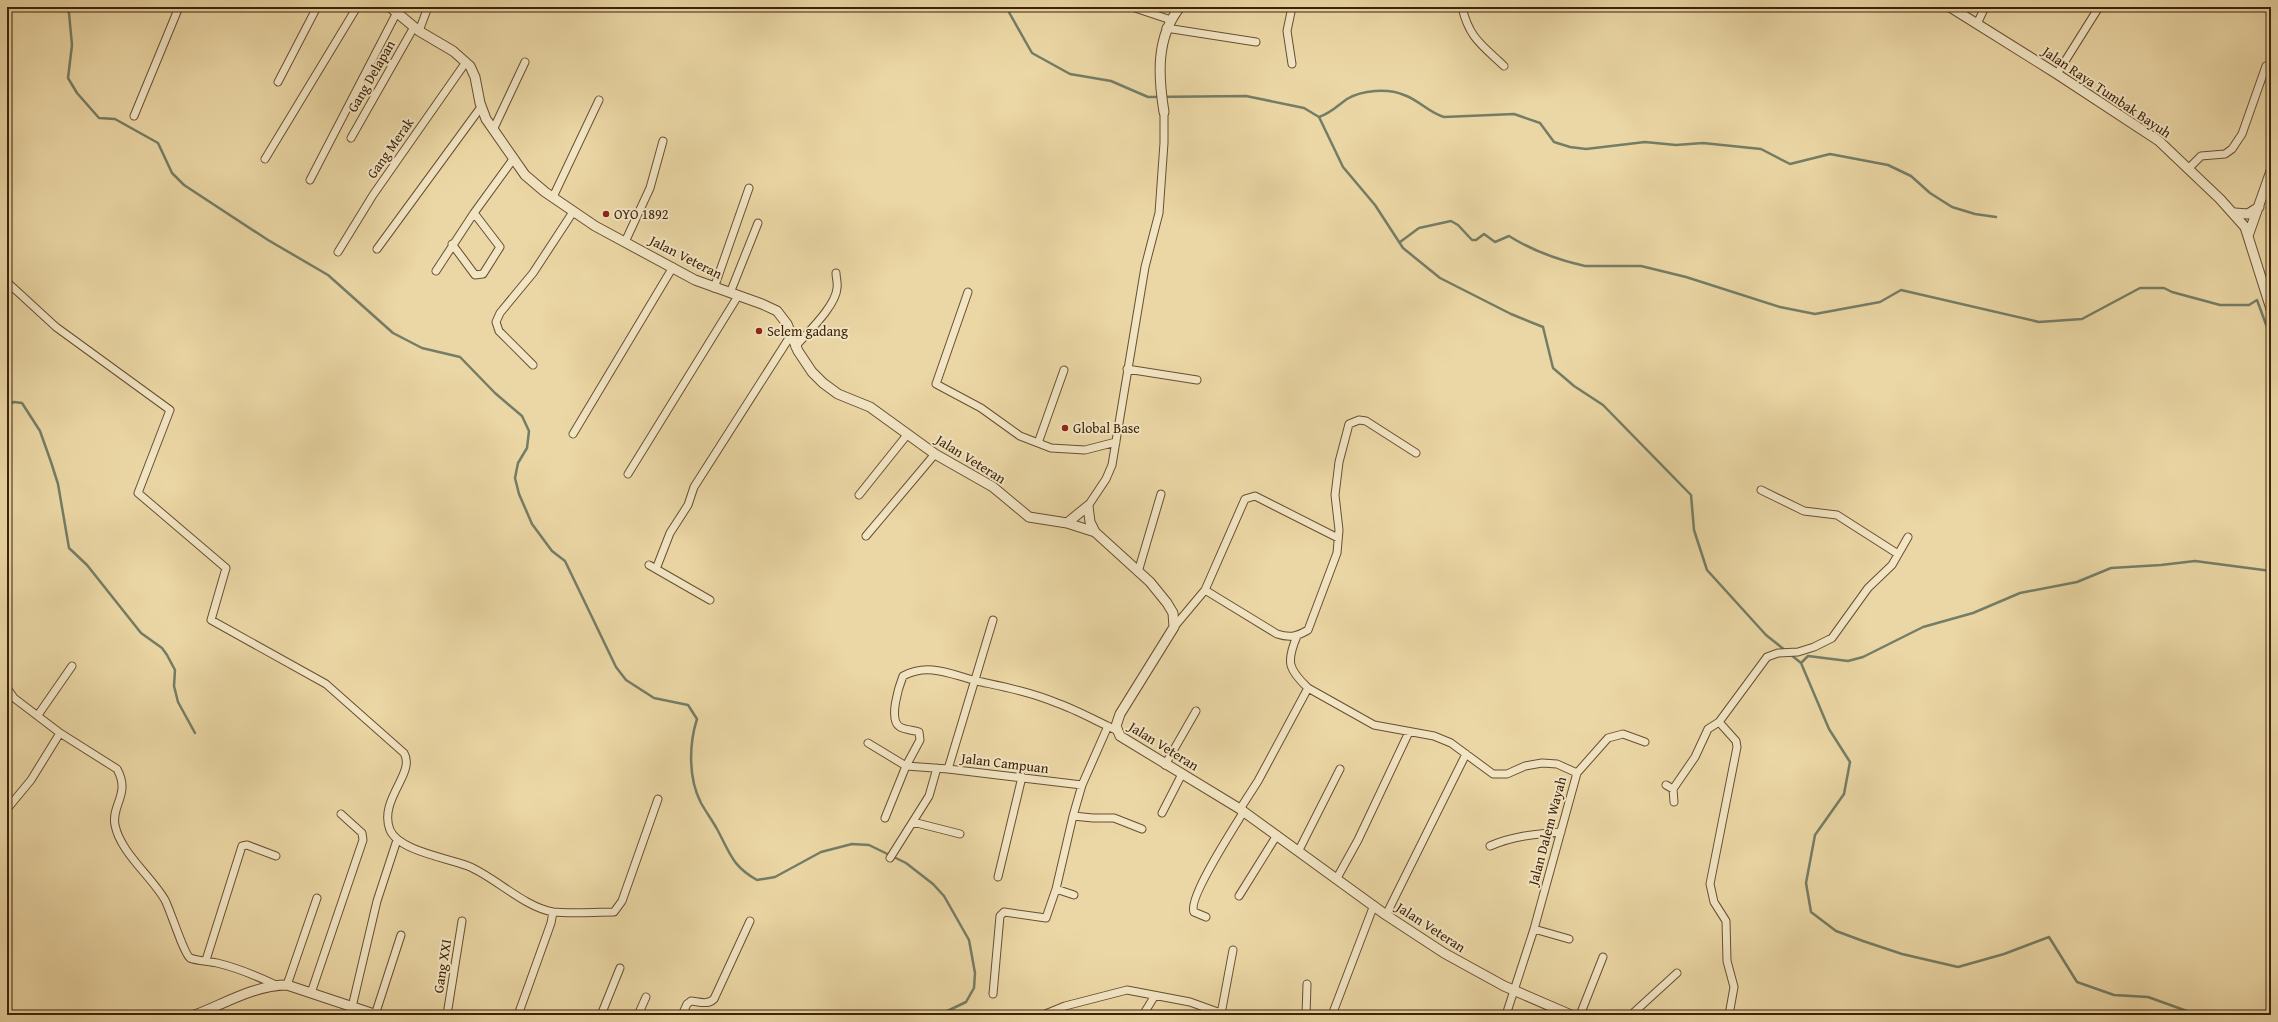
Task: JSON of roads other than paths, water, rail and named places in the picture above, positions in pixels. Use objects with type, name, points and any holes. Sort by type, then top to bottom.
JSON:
[{"type":"street","points":[[134,116],[178,7]]},
{"type":"street","points":[[278,82],[317,7]]},
{"type":"street","points":[[265,159],[357,7]]},
{"type":"street","name":"Gang Delapan","points":[[351,138],[417,29],[428,7]]},
{"type":"street","points":[[1132,7],[1169,24],[1256,42]]},
{"type":"street","points":[[1068,523],[1088,506],[1106,479],[1112,465],[1145,267],[1159,213],[1163,164],[1164,112],[1160,90],[1160,63],[1169,24],[1180,7]]},
{"type":"street","points":[[1292,7],[1287,31],[1292,64]]},
{"type":"street","points":[[1462,7],[1467,26],[1472,35],[1504,66]]},
{"type":"street","name":"Jalan Raya Tumbak Bayuh","points":[[1950,7],[2057,74],[2159,142],[2235,213],[2245,226],[2271,309]]},
{"type":"street","points":[[1977,24],[1985,7]]},
{"type":"street","points":[[2057,74],[2099,7]]},
{"type":"street","points":[[310,180],[393,10]]},
{"type":"street","name":"Jalan Veteran","points":[[393,10],[417,29],[441,43],[466,62],[474,73],[481,107],[493,130],[526,175],[553,197],[573,212],[702,284],[762,304],[777,311],[788,324],[795,347],[812,372],[823,383],[838,394],[870,407],[906,435],[993,487],[1029,517],[1068,523],[1095,532],[1150,582],[1170,608],[1174,627],[1112,728],[1120,736],[1277,835],[1338,878],[1386,915],[1444,953],[1515,990],[1571,1015]]},
{"type":"street","name":"Gang Merak","points":[[338,252],[372,195],[466,62]]},
{"type":"street","points":[[493,130],[525,62]]},
{"type":"street","points":[[2188,169],[2201,156],[2226,154],[2239,141],[2266,66]]},
{"type":"street","points":[[553,197],[599,100]]},
{"type":"street","points":[[377,249],[481,107]]},
{"type":"street","points":[[625,242],[650,188],[663,141]]},
{"type":"street","points":[[436,271],[452,244],[514,158]]},
{"type":"street","points":[[2248,236],[2271,171]]},
{"type":"street","points":[[714,288],[749,188]]},
{"type":"street","points":[[2235,213],[2248,214],[2259,207]]},
{"type":"street","points":[[533,365],[499,331],[496,322],[500,313],[533,272],[573,212]]},
{"type":"street","points":[[452,244],[474,275],[483,274],[500,248],[474,213]]},
{"type":"street","points":[[628,474],[734,295],[758,222]]},
{"type":"street","points":[[573,434],[673,267]]},
{"type":"street","points":[[795,347],[823,315],[836,296],[838,288],[836,273]]},
{"type":"street","points":[[7,282],[56,327],[170,410],[138,493],[226,568],[211,620],[326,684],[404,753],[407,758],[407,767],[391,798],[387,811],[390,830],[396,837],[410,847],[469,866],[532,903],[552,912],[614,912],[618,909],[658,800]]},
{"type":"street","points":[[968,292],[936,384],[981,408],[1020,436],[1051,448],[1085,450],[1116,442]]},
{"type":"street","points":[[656,569],[670,533],[688,505],[694,487],[791,335]]},
{"type":"street","points":[[1127,369],[1197,380]]},
{"type":"street","points":[[1038,443],[1064,370]]},
{"type":"street","points":[[1205,590],[1277,634],[1286,637],[1297,636],[1308,630],[1316,614],[1325,579],[1337,553],[1338,538],[1335,495],[1339,462],[1349,424],[1359,420],[1366,421],[1416,454]]},
{"type":"street","points":[[859,495],[906,435]]},
{"type":"street","points":[[866,536],[936,454]]},
{"type":"street","points":[[1761,490],[1804,512],[1837,515],[1898,554]]},
{"type":"street","points":[[1138,572],[1161,494]]},
{"type":"street","points":[[1174,627],[1205,590],[1245,499],[1249,496],[1255,496],[1338,538]]},
{"type":"street","points":[[1088,506],[1090,522],[1095,532]]},
{"type":"street","points":[[1674,802],[1673,789],[1695,757],[1708,730],[1719,722],[1767,657],[1778,653],[1798,652],[1820,645],[1832,638],[1868,588],[1887,570],[1908,537]]},
{"type":"street","points":[[649,565],[710,600]]},
{"type":"street","points":[[948,769],[993,620]]},
{"type":"street","name":"Jalan Dalem Wayah","points":[[1297,636],[1290,654],[1294,675],[1308,688],[1374,725],[1434,736],[1451,743],[1493,774],[1499,775],[1525,766],[1542,763],[1557,764],[1577,773],[1534,929],[1506,1015]]},
{"type":"street","points":[[38,715],[72,666]]},
{"type":"street","points":[[885,818],[906,766],[920,740],[919,732],[901,728],[896,724],[894,718],[898,692],[903,676],[911,672],[944,670],[975,680],[1020,690],[1058,703],[1112,728],[1082,785],[1073,816],[1056,889],[1046,918],[1004,912],[1000,916],[993,994]]},
{"type":"street","points":[[7,688],[14,698],[38,715],[60,734],[117,769],[122,778],[123,787],[114,824],[121,841],[164,899],[177,926],[185,954],[192,959],[206,960],[244,970],[275,986]]},
{"type":"street","points":[[1206,917],[1194,912],[1193,905],[1209,869],[1308,688]]},
{"type":"street","points":[[1165,765],[1196,710]]},
{"type":"street","points":[[1719,722],[1736,741],[1737,747],[1710,884],[1714,902],[1726,921],[1727,961],[1734,988],[1730,1015]]},
{"type":"street","points":[[1338,878],[1358,840],[1409,732]]},
{"type":"street","points":[[7,809],[30,780],[60,734]]},
{"type":"street","points":[[1577,773],[1608,738],[1623,734],[1645,742]]},
{"type":"street","name":"Jalan Campuan","points":[[868,743],[906,766],[948,769],[1082,785]]},
{"type":"street","points":[[1386,915],[1466,754]]},
{"type":"street","points":[[890,858],[929,796],[938,768]]},
{"type":"street","points":[[1299,850],[1340,769]]},
{"type":"street","points":[[1162,813],[1182,774]]},
{"type":"street","points":[[998,877],[1022,778]]},
{"type":"street","points":[[1666,785],[1673,789]]},
{"type":"street","points":[[311,993],[363,840],[362,834],[341,814]]},
{"type":"street","points":[[1073,816],[1114,818],[1142,829]]},
{"type":"street","points":[[913,822],[960,834]]},
{"type":"street","points":[[1490,846],[1508,838],[1525,834],[1561,832]]},
{"type":"street","points":[[1239,896],[1277,835]]},
{"type":"street","points":[[352,1007],[377,901],[396,843]]},
{"type":"street","points":[[206,960],[242,846],[247,845],[276,856]]},
{"type":"street","points":[[1056,889],[1074,895]]},
{"type":"street","points":[[287,985],[317,898]]},
{"type":"street","points":[[1332,1015],[1374,906]]},
{"type":"street","points":[[518,1015],[542,949],[552,912]]},
{"type":"street","name":"Gang XXI","points":[[447,1015],[462,921]]},
{"type":"street","points":[[682,1015],[687,1004],[691,1001],[706,1003],[714,999],[750,921]]},
{"type":"street","points":[[1534,929],[1569,939]]},
{"type":"street","points":[[195,1015],[252,992],[275,986],[287,985],[376,1015],[400,935]]},
{"type":"street","points":[[1043,1015],[1065,1006],[1127,990],[1154,997],[1190,1002],[1220,1014],[1233,950]]},
{"type":"street","points":[[1580,1015],[1603,957]]},
{"type":"street","points":[[601,1015],[620,968]]},
{"type":"street","points":[[1631,1015],[1677,973]]},
{"type":"street","points":[[1306,1015],[1307,984]]},
{"type":"street","points":[[638,1015],[646,996]]},
{"type":"street","points":[[1143,1015],[1154,997]]},
{"type":"waterway","points":[[65,7],[69,13],[72,45],[68,78],[77,93],[99,118],[115,119],[158,143],[172,173],[184,185],[268,240],[328,275],[393,333],[422,348],[460,357],[495,393],[522,416],[529,431],[527,448],[518,463],[515,478],[519,494],[532,524],[552,551],[565,561],[616,667],[626,680],[654,698],[688,705],[697,719],[691,750],[694,783],[701,803],[732,858],[742,870],[757,880],[775,877],[821,852],[852,844],[869,845],[906,863],[933,884],[944,896],[969,940],[975,973],[974,988],[966,1002],[939,1015]]},
{"type":"waterway","points":[[1006,7],[1032,53],[1070,74],[1111,81],[1148,97],[1246,96],[1304,108],[1319,117],[1343,167],[1375,205],[1403,248],[1440,278],[1511,314],[1543,327],[1553,368],[1574,386],[1603,405],[1691,495],[1694,530],[1707,570],[1766,635],[1786,651]]},
{"type":"waterway","points":[[1319,117],[1353,96],[1367,92],[1390,91],[1409,97],[1434,113],[1444,117],[1514,114],[1540,123],[1554,142],[1570,147],[1586,149],[1645,142],[1676,145],[1703,143],[1761,149],[1790,164],[1830,154],[1888,165],[1911,176],[1930,193],[1952,207],[1975,214],[1996,217]]},
{"type":"waterway","points":[[1400,242],[1419,228],[1451,221],[1458,225],[1472,240],[1476,240],[1484,234],[1495,242],[1509,236],[1536,251],[1575,264],[1585,266],[1641,266],[1686,277],[1780,307],[1815,314],[1880,302],[1901,290],[2039,322],[2082,319],[2140,288],[2164,288],[2172,292],[2220,305],[2249,305],[2257,300],[2271,338]]},
{"type":"waterway","points":[[7,405],[14,402],[22,403],[40,431],[58,484],[69,548],[87,565],[141,633],[162,648],[167,655],[175,670],[174,686],[178,702],[195,733]]},
{"type":"waterway","points":[[1801,663],[1808,656],[1848,661],[1863,657],[1923,627],[1973,613],[2020,593],[2077,582],[2111,568],[2195,561],[2271,571]]},
{"type":"waterway","points":[[1790,654],[1801,663],[1829,729],[1850,762],[1844,794],[1815,835],[1806,883],[1811,912],[1836,931],[1902,954],[1958,967],[2004,954],[2049,937],[2077,982],[2114,995],[2148,997],[2198,1015]]},
{"type":"place","name":"OYO 1892","points":[[606,214]]},
{"type":"place","name":"Selem gadang","points":[[759,331]]},
{"type":"place","name":"Global Base","points":[[1065,428]]}]
